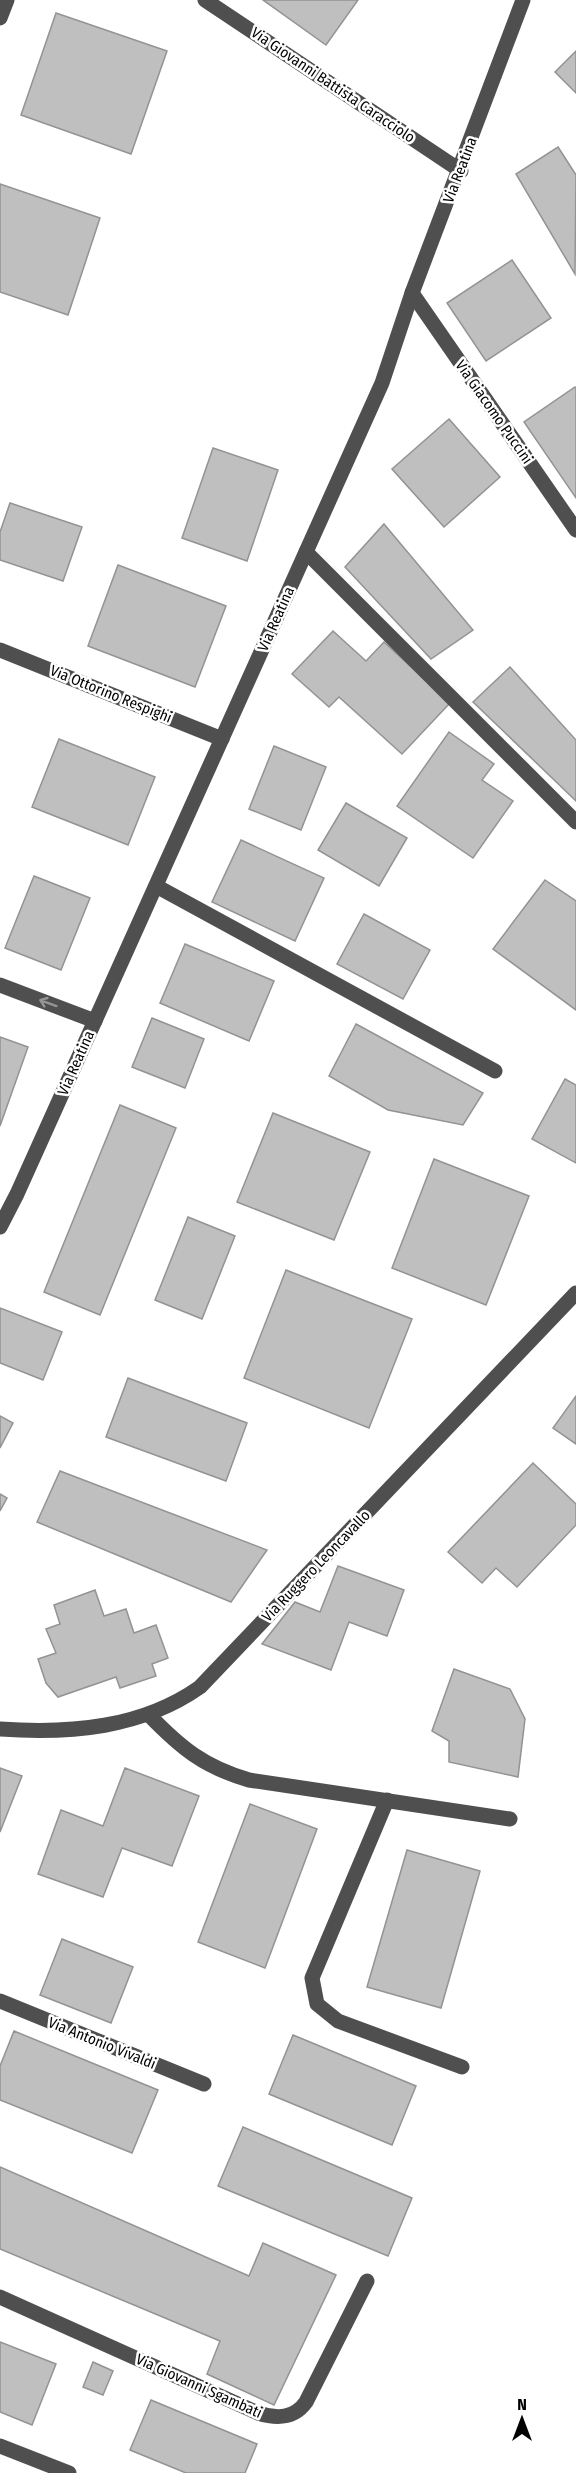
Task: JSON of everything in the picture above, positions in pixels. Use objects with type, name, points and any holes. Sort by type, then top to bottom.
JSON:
[{"type":"street","points":[[0,18],[7,0]]},
{"type":"street","name":"Via Giovanni Battista Caracciolo","points":[[205,0],[461,171]]},
{"type":"street","name":"Via Reatina","points":[[0,1227],[382,383],[412,294],[461,171],[523,0]]},
{"type":"street","name":"Via Giacomo Puccini","points":[[412,294],[576,530]]},
{"type":"street","points":[[306,552],[576,822]]},
{"type":"street","name":"Via Ottorino Respighi","points":[[0,650],[222,739]]},
{"type":"street","points":[[156,886],[495,1071]]},
{"type":"street","points":[[0,985],[95,1021]]},
{"type":"street","name":"Via Ruggero Leoncavallo","points":[[0,1730],[79,1729],[149,1714],[183,1699],[206,1681],[576,1293]]},
{"type":"street","points":[[149,1714],[190,1754],[232,1775],[261,1782],[510,1819]]},
{"type":"street","points":[[387,1800],[312,1978],[317,2004],[338,2021],[462,2067]]},
{"type":"street","name":"Via Antonio Vivaldi","points":[[0,2001],[204,2084]]},
{"type":"street","name":"Via Giovanni Sgambati","points":[[0,2297],[258,2413],[275,2417],[293,2414],[306,2402],[367,2281]]},
{"type":"street","points":[[0,2446],[69,2473]]},
{"type":"building","points":[[263,0],[358,0],[326,45]]},
{"type":"building","points":[[56,13],[167,51],[131,154],[21,115]]},
{"type":"building","points":[[576,51],[576,93],[555,72]]},
{"type":"building","points":[[558,147],[576,175],[575,274],[516,174]]},
{"type":"building","points":[[0,184],[100,218],[68,315],[0,292]]},
{"type":"building","points":[[512,260],[551,318],[486,361],[447,303]]},
{"type":"building","points":[[576,388],[576,498],[524,422]]},
{"type":"building","points":[[449,419],[500,477],[444,527],[392,469]]},
{"type":"building","points":[[213,448],[278,470],[247,561],[182,538]]},
{"type":"building","points":[[10,503],[82,527],[63,581],[0,560],[0,532]]},
{"type":"building","points":[[384,524],[473,630],[431,659],[345,567]]},
{"type":"building","points":[[118,565],[226,606],[195,687],[88,646]]},
{"type":"building","points":[[333,631],[366,661],[384,642],[450,703],[402,754],[339,697],[329,707],[292,674]]},
{"type":"building","points":[[510,667],[576,740],[576,801],[473,702]]},
{"type":"building","points":[[449,732],[494,764],[482,780],[513,801],[473,858],[397,806]]},
{"type":"building","points":[[59,739],[155,777],[128,845],[32,807]]},
{"type":"building","points":[[274,746],[326,767],[301,830],[249,809]]},
{"type":"building","points":[[346,803],[407,838],[379,886],[318,850]]},
{"type":"building","points":[[241,840],[324,878],[295,941],[212,902]]},
{"type":"building","points":[[34,876],[90,898],[61,970],[5,948]]},
{"type":"building","points":[[545,880],[576,901],[576,1010],[493,949]]},
{"type":"building","points":[[364,914],[430,950],[403,999],[337,964]]},
{"type":"building","points":[[185,944],[274,981],[249,1041],[160,1003]]},
{"type":"building","points":[[152,1018],[204,1039],[185,1088],[132,1067]]},
{"type":"building","points":[[356,1024],[483,1093],[463,1125],[388,1110],[329,1076]]},
{"type":"building","points":[[0,1037],[28,1047],[0,1126]]},
{"type":"building","points":[[565,1079],[576,1085],[576,1163],[532,1139]]},
{"type":"building","points":[[120,1105],[176,1128],[100,1315],[44,1292]]},
{"type":"building","points":[[273,1113],[370,1152],[334,1240],[237,1202]]},
{"type":"building","points":[[434,1159],[529,1196],[486,1305],[392,1268]]},
{"type":"building","points":[[188,1217],[235,1236],[202,1319],[155,1300]]},
{"type":"building","points":[[286,1270],[412,1319],[369,1428],[244,1378]]},
{"type":"building","points":[[0,1308],[62,1332],[43,1380],[0,1363]]},
{"type":"building","points":[[128,1378],[247,1423],[226,1481],[106,1437]]},
{"type":"building","points":[[576,1396],[576,1444],[553,1428]]},
{"type":"building","points":[[0,1416],[13,1423],[0,1448]]},
{"type":"building","points":[[533,1463],[576,1504],[576,1525],[517,1587],[496,1568],[482,1583],[448,1552]]},
{"type":"building","points":[[60,1471],[267,1550],[231,1602],[37,1522]]},
{"type":"building","points":[[0,1494],[7,1498],[0,1511]]},
{"type":"building","points":[[338,1566],[404,1590],[387,1636],[349,1622],[331,1670],[262,1644],[295,1602],[320,1612]]},
{"type":"building","points":[[95,1590],[104,1616],[126,1609],[134,1633],[156,1625],[168,1658],[152,1664],[156,1676],[120,1688],[116,1677],[58,1697],[46,1683],[38,1659],[56,1653],[46,1629],[60,1624],[54,1605]]},
{"type":"building","points":[[454,1669],[510,1689],[525,1719],[518,1777],[449,1762],[449,1741],[432,1731]]},
{"type":"building","points":[[0,1768],[22,1776],[0,1832]]},
{"type":"building","points":[[125,1768],[199,1796],[172,1866],[122,1848],[103,1897],[38,1874],[61,1810],[103,1826]]},
{"type":"building","points":[[250,1804],[317,1829],[265,1968],[198,1942]]},
{"type":"building","points":[[407,1850],[480,1871],[441,2008],[367,1987]]},
{"type":"building","points":[[62,1939],[133,1967],[111,2023],[40,1995]]},
{"type":"building","points":[[14,2031],[158,2090],[132,2153],[0,2100],[0,2066]]},
{"type":"building","points":[[293,2035],[416,2086],[392,2145],[269,2094]]},
{"type":"building","points":[[243,2127],[412,2198],[388,2256],[218,2186]]},
{"type":"building","points":[[0,2167],[249,2276],[263,2243],[336,2275],[274,2405],[207,2374],[220,2341],[0,2249]]},
{"type":"building","points":[[0,2342],[56,2364],[32,2425],[0,2412]]},
{"type":"building","points":[[93,2362],[113,2371],[103,2395],[83,2387]]},
{"type":"building","points":[[151,2400],[257,2444],[245,2473],[186,2473],[130,2450]]}]
